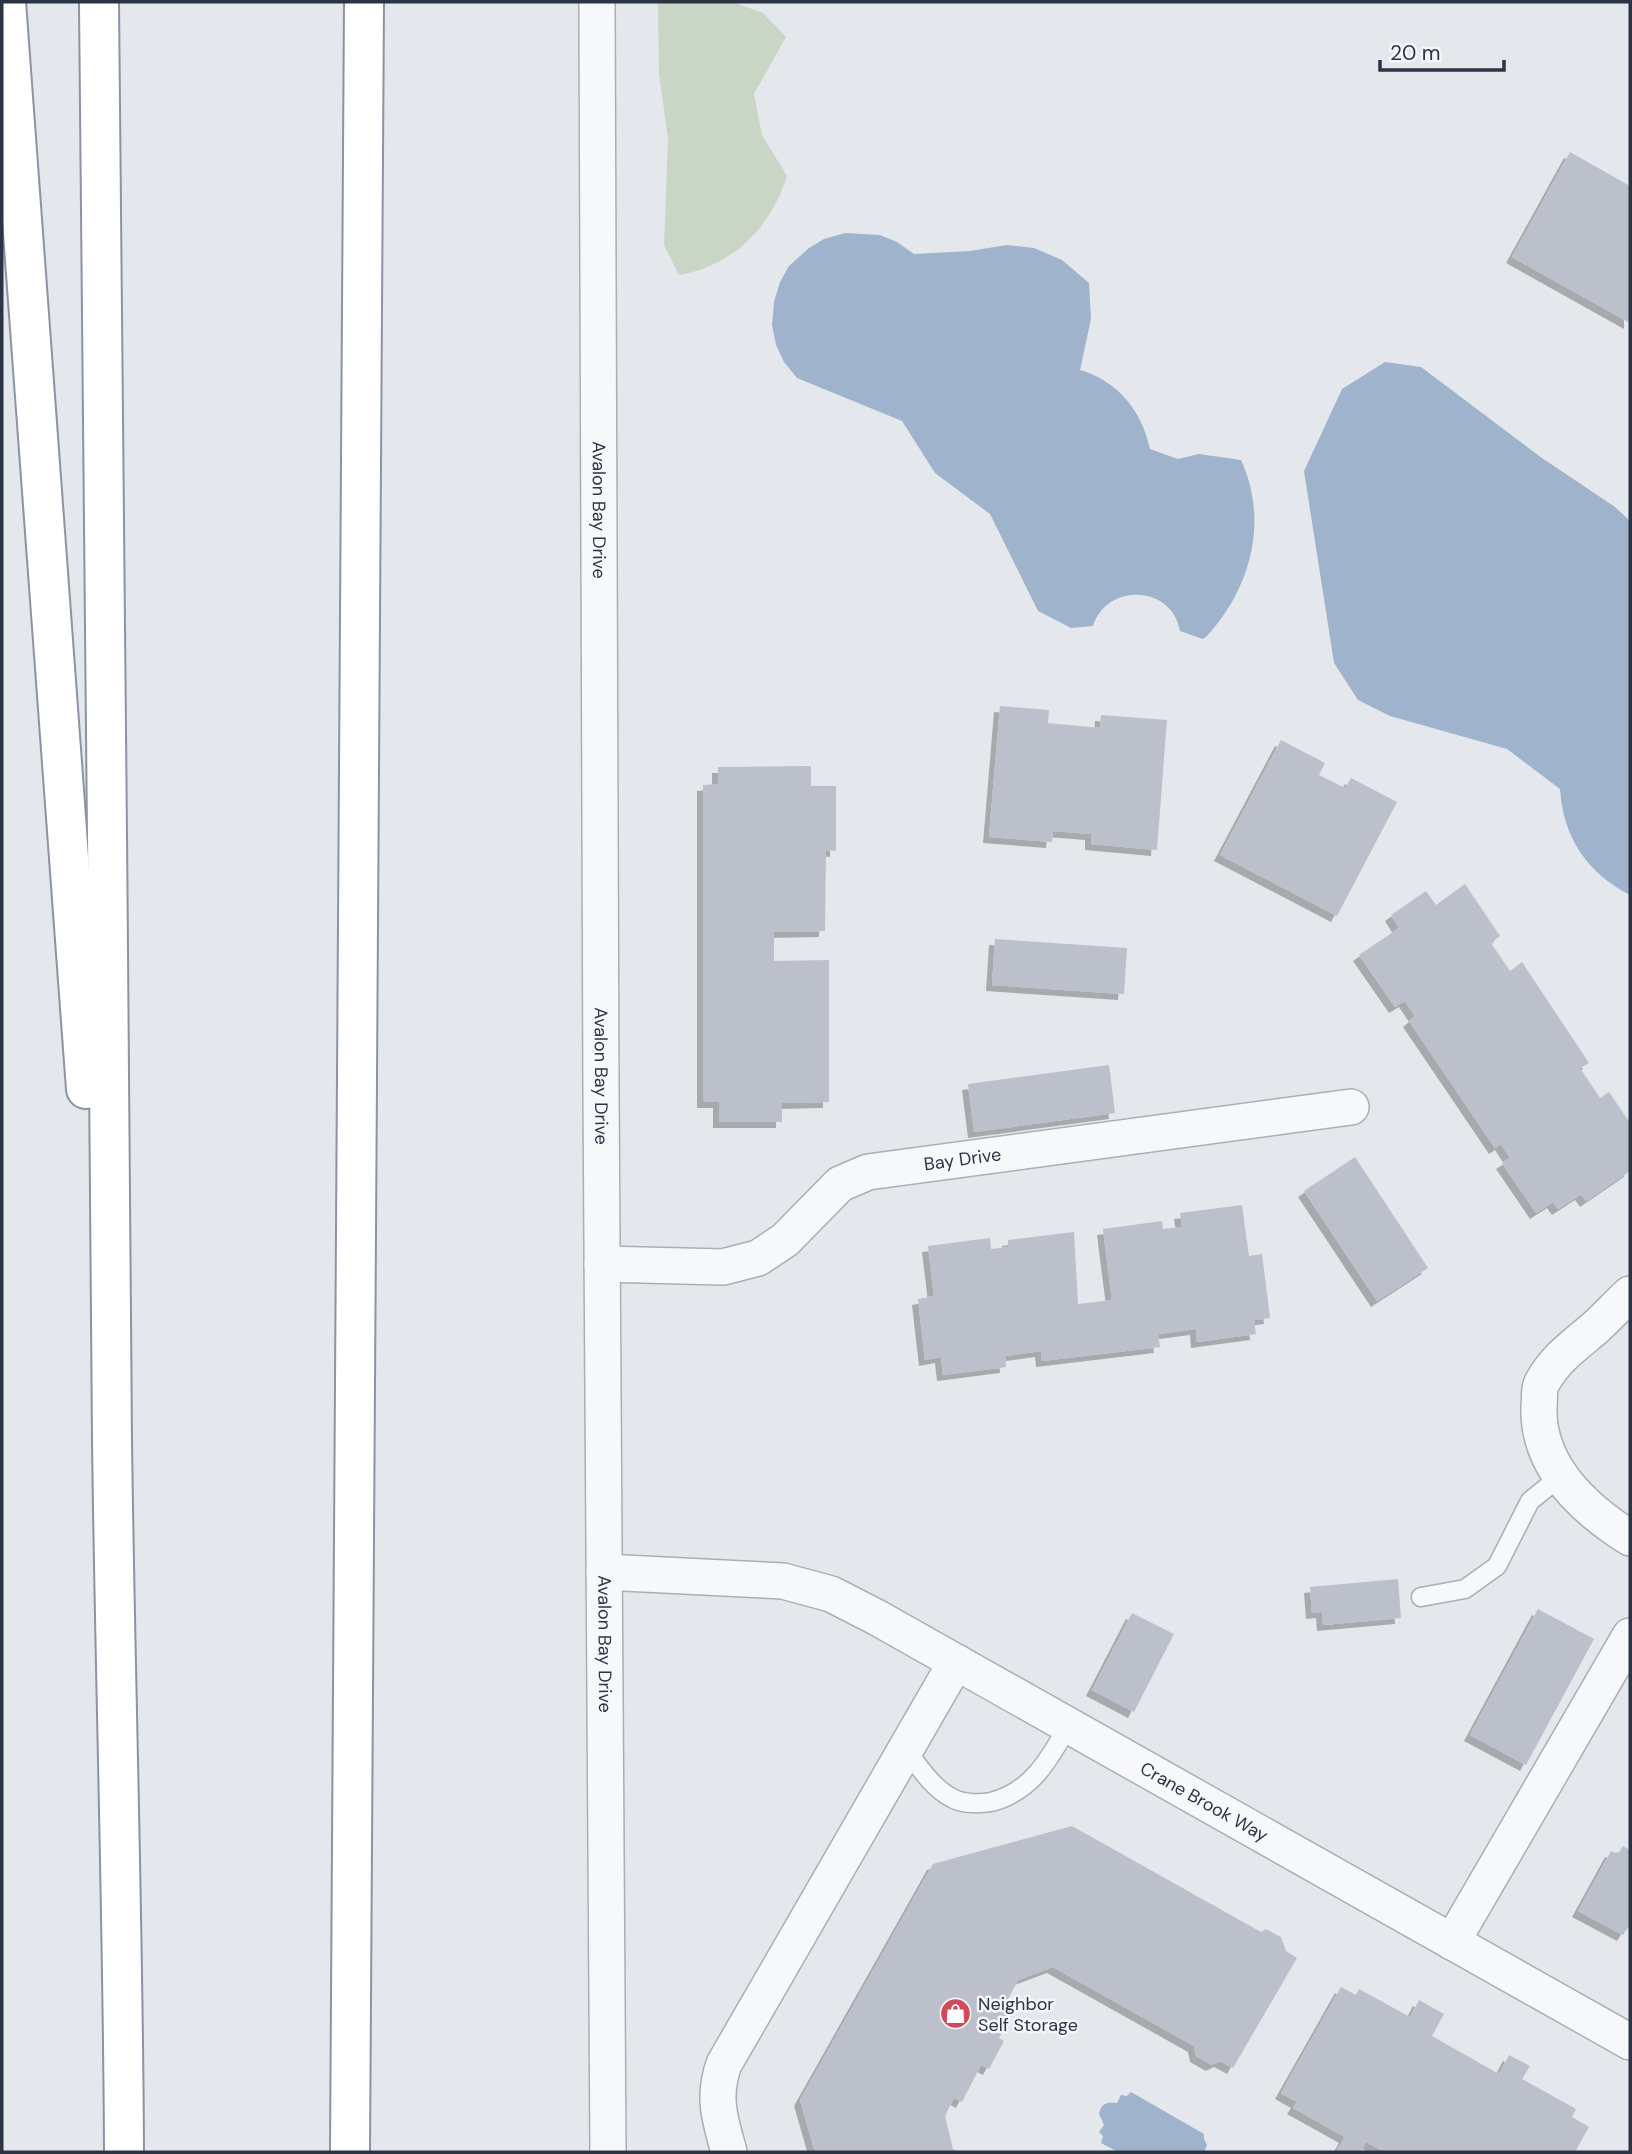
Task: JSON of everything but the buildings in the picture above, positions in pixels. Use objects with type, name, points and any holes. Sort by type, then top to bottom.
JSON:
[{"type":"highway","points":[[6,2],[112,1444]]},
{"type":"highway","points":[[99,2],[105,411],[112,1444],[123,1963],[124,2152]]},
{"type":"highway","points":[[350,2152],[364,2]]},
{"type":"highway","points":[[363,78],[376,2]]},
{"type":"street","name":"Avalon Bay Drive","points":[[597,2],[608,2152]]},
{"type":"street","name":"Bay Drive","points":[[602,1264],[723,1267],[758,1258],[785,1240],[840,1184],[868,1172],[1351,1107]]},
{"type":"street","points":[[1630,1294],[1562,1353],[1540,1384],[1539,1421],[1551,1462],[1573,1493],[1600,1518],[1630,1538]]},
{"type":"street","name":"Crane Brook Way","points":[[604,1572],[783,1581],[831,1594],[1630,2042]]},
{"type":"street","points":[[1452,1942],[1630,1636]]},
{"type":"street","points":[[729,2152],[718,2112],[717,2084],[724,2064],[956,1662]]},
{"type":"lane","points":[[1421,1597],[1465,1589],[1497,1566],[1530,1502],[1561,1476]]},
{"type":"lane","points":[[906,1749],[930,1782],[954,1800],[981,1804],[1007,1798],[1028,1784],[1048,1761],[1068,1726]]},
{"type":"green space","points":[[658,2],[733,2],[763,13],[786,37],[754,94],[762,135],[787,176],[780,195],[760,227],[733,253],[716,263],[679,275],[664,245],[668,139],[659,73]]},
{"type":"water","points":[[845,233],[880,235],[897,242],[914,254],[970,251],[1007,245],[1034,248],[1062,260],[1089,283],[1091,319],[1080,370],[1106,382],[1126,399],[1141,422],[1150,449],[1178,459],[1199,454],[1241,460],[1249,483],[1254,506],[1251,553],[1235,597],[1207,636],[1203,639],[1180,631],[1165,604],[1152,597],[1124,596],[1111,602],[1100,612],[1093,626],[1071,628],[1038,611],[990,514],[935,473],[902,421],[797,378],[784,362],[776,345],[772,325],[774,302],[780,282],[789,266],[809,248],[824,239]]},
{"type":"water","points":[[1385,362],[1421,367],[1542,458],[1615,507],[1630,521],[1630,895],[1601,876],[1580,852],[1566,823],[1560,789],[1507,749],[1390,716],[1358,700],[1334,663],[1304,471],[1342,389]]},
{"type":"water","points":[[1131,2092],[1204,2134],[1207,2145],[1204,2152],[1118,2152],[1101,2143],[1103,2136],[1099,2132],[1104,2125],[1099,2114],[1101,2108],[1107,2103],[1117,2103],[1121,2095],[1127,2096]]},
{"type":"place","name":"Neighbor Self Storage","points":[[955,2014]]}]
